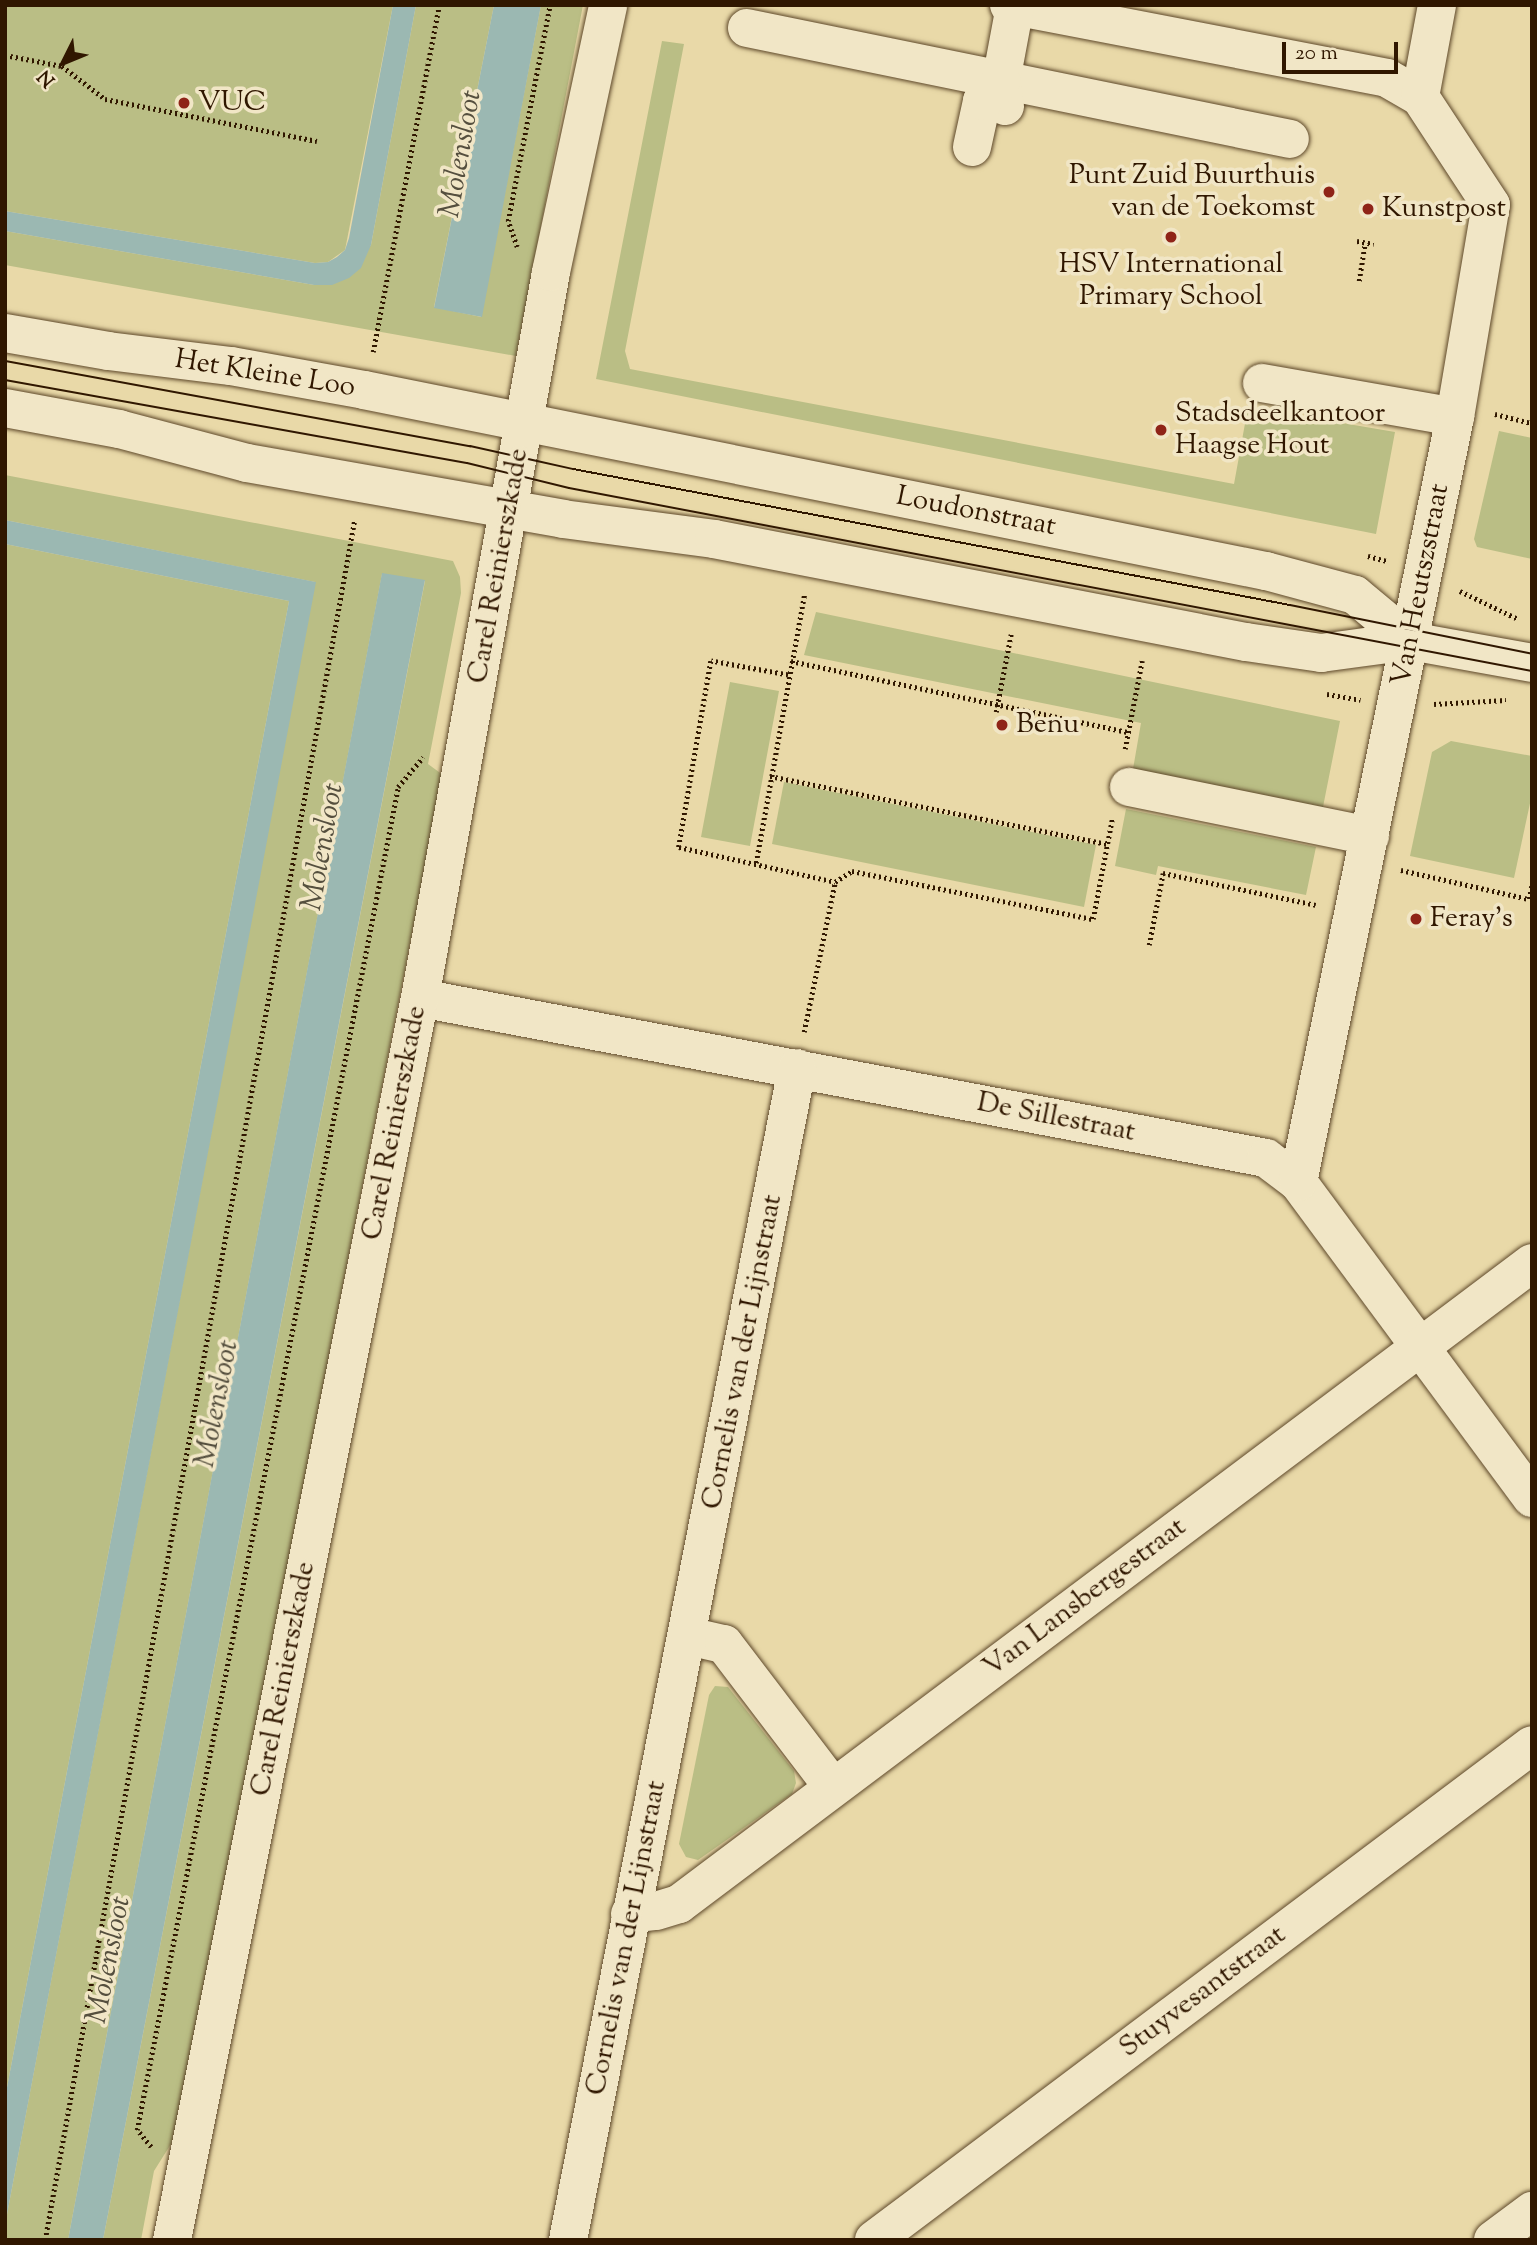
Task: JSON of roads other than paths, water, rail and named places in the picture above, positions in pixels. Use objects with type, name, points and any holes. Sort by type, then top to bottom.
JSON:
[{"type":"street","name":"Carel Reinierszkade","points":[[172,2240],[421,998],[551,272],[608,5]]},
{"type":"street","points":[[1003,94],[1012,6],[1387,78],[1420,97],[1437,5]]},
{"type":"street","points":[[747,28],[1003,94],[1290,139]]},
{"type":"street","points":[[972,147],[982,101],[1003,94]]},
{"type":"street","name":"Van Heutszstraat","points":[[1298,1182],[1410,641],[1471,415],[1491,205],[1420,97]]},
{"type":"street","name":"Het Kleine Loo","points":[[5,333],[108,351],[231,366],[524,421]]},
{"type":"street","points":[[1262,383],[1471,415]]},
{"type":"street","points":[[5,408],[119,429],[247,463],[507,509],[714,539],[1246,642],[1321,653],[1410,641],[1532,663]]},
{"type":"street","name":"Loudonstraat","points":[[524,421],[1266,571],[1355,594],[1410,641]]},
{"type":"street","points":[[1129,787],[1367,849]]},
{"type":"street","name":"De Sillestraat","points":[[421,998],[1266,1158],[1298,1182],[1418,1348],[1532,1498]]},
{"type":"street","name":"Cornelis van der Lijnstraat","points":[[568,2240],[797,1068]]},
{"type":"street","name":"Van Lansbergestraat","points":[[630,1914],[656,1912],[679,1904],[1532,1263]]},
{"type":"street","points":[[688,1636],[724,1644],[833,1787]]},
{"type":"street","name":"Stuyvesantstraat","points":[[874,2240],[1532,1745]]},
{"type":"street","points":[[1493,2240],[1532,2211]]},
{"type":"water","points":[[393,5],[416,5],[371,245],[361,268],[349,278],[332,285],[314,285],[5,231],[5,211],[315,263],[328,262],[337,257],[345,250],[349,238]]},
{"type":"water","points":[[494,5],[541,5],[482,317],[434,308]]},
{"type":"water","points":[[5,520],[316,582],[5,2225],[5,2098],[289,601],[5,544]]},
{"type":"water","points":[[382,573],[425,580],[103,2240],[68,2240]]},
{"type":"tram line","points":[[5,361],[470,446],[573,469],[1290,605],[1532,654]]},
{"type":"tram line","points":[[5,380],[467,463],[569,488],[1532,671]]},
{"type":"place","name":"VUC","points":[[184,103]]},
{"type":"place","name":"Punt Zuid Buurthuis van de Toekomst","points":[[1329,192]]},
{"type":"place","name":"Kunstpost","points":[[1368,209]]},
{"type":"place","name":"HSV International Primary School","points":[[1171,237]]},
{"type":"place","name":"Stadsdeelkantoor Haagse Hout","points":[[1161,430]]},
{"type":"place","name":"Benu","points":[[1002,725]]},
{"type":"place","name":"Feray's","points":[[1416,919]]},
{"type":"water label","name":"Molensloot","points":[[462,154]]},
{"type":"water label","name":"Molensloot","points":[[324,847]]},
{"type":"water label","name":"Molensloot","points":[[218,1404]]},
{"type":"water label","name":"Molensloot","points":[[110,1960]]}]
